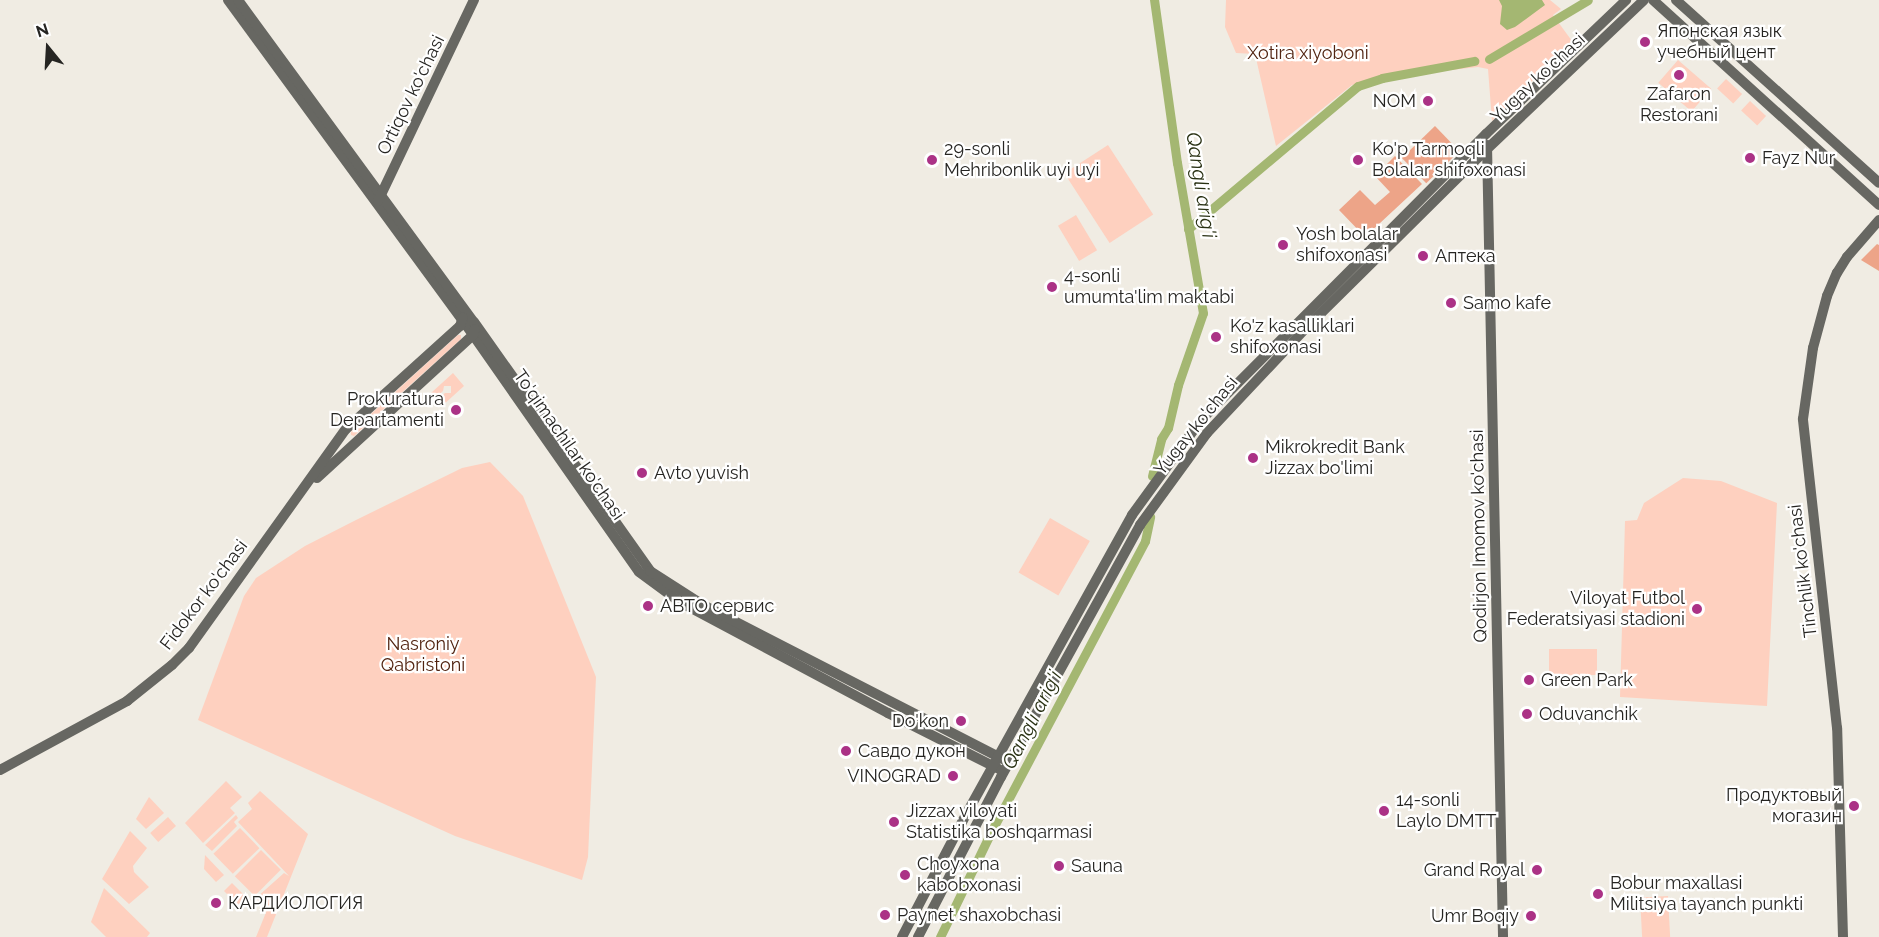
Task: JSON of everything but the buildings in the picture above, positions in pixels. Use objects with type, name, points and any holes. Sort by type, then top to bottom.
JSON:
[{"type":"main road","name":"To'qimachilar ko'chasi","points":[[228,0],[464,316],[473,335],[644,577],[680,602],[1001,764]]},
{"type":"main road","name":"To'qimachilar ko'chasi","points":[[238,0],[378,200]]},
{"type":"main road","name":"Ortiqov ko'chasi","points":[[378,200],[474,0]]},
{"type":"main road","name":"Yugay ko'chasi","points":[[918,937],[1001,764],[1132,515],[1201,420],[1486,134],[1626,0]]},
{"type":"main road","name":"Yugay ko'chasi","points":[[902,937],[1140,525],[1207,433],[1273,361],[1487,149],[1644,0]]},
{"type":"main road","points":[[1653,0],[1879,205]]},
{"type":"main road","points":[[1676,0],[1879,183]]},
{"type":"main road","name":"Qodirjon Imomov ko'chasi","points":[[1486,134],[1503,937]]},
{"type":"main road","name":"Tinchlik ko'chasi","points":[[1843,937],[1837,728],[1803,419],[1813,348],[1827,296],[1847,257],[1879,220]]},
{"type":"main road","name":"To'qimachilar ko'chasi","points":[[464,316],[474,322],[650,571],[703,605],[1001,764]]},
{"type":"main road","name":"Fidokor ko'chasi","points":[[0,770],[127,701],[154,682],[189,648],[346,429],[460,326],[464,316]]},
{"type":"main road","points":[[473,335],[474,322]]},
{"type":"main road","name":"Fidokor ko'chasi","points":[[298,497],[473,335]]},
{"type":"green space","name":"Xotira xiyoboni","points":[[1226,0],[1550,0],[1561,9],[1553,15],[1572,41],[1492,121],[1488,69],[1478,67],[1424,73],[1352,85],[1276,146],[1255,54],[1236,53],[1225,27]]},
{"type":"green space","points":[[1678,60],[1711,89],[1692,112],[1658,83]]},
{"type":"green space","points":[[1726,79],[1742,94],[1733,104],[1717,89]]},
{"type":"green space","points":[[1750,101],[1766,116],[1757,126],[1741,111]]},
{"type":"green space","points":[[1108,145],[1153,215],[1110,243],[1064,173]]},
{"type":"green space","points":[[1076,215],[1097,250],[1079,261],[1058,226]]},
{"type":"green space","points":[[458,335],[461,335],[461,339],[354,436],[351,435],[351,432]]},
{"type":"green space","points":[[453,373],[464,386],[442,406],[437,400],[445,393],[451,393],[451,386],[444,386],[443,391],[435,398],[431,393]]},
{"type":"green space","name":"Nasroniy Qabristoni","points":[[490,462],[523,496],[596,677],[588,857],[582,880],[455,836],[198,720],[244,596],[256,578],[305,546],[356,520],[462,468]]},
{"type":"green space","name":"Viloyat Futbol Federatsiyasi stadioni","points":[[1683,478],[1721,481],[1777,503],[1767,706],[1620,697],[1625,521],[1637,520],[1644,503]]},
{"type":"green space","points":[[1050,518],[1090,541],[1058,596],[1018,573]]},
{"type":"green space","points":[[1549,649],[1597,649],[1597,675],[1549,675]]},
{"type":"green space","points":[[226,781],[242,797],[230,808],[235,813],[203,843],[185,823]]},
{"type":"green space","points":[[260,791],[308,834],[267,937],[256,937],[267,910],[256,898],[284,873],[289,876],[238,822],[252,809],[248,803]]},
{"type":"green space","points":[[149,797],[164,813],[146,829],[136,819]]},
{"type":"green space","points":[[236,815],[238,818],[234,822],[237,826],[212,851],[205,845]]},
{"type":"green space","points":[[168,817],[176,826],[158,842],[150,833]]},
{"type":"green space","points":[[240,828],[259,848],[233,874],[213,854]]},
{"type":"green space","points":[[130,831],[147,848],[133,866],[134,872],[149,887],[129,904],[102,879]]},
{"type":"green space","points":[[261,850],[281,870],[255,896],[235,876]]},
{"type":"green space","points":[[205,855],[224,875],[216,882],[204,869]]},
{"type":"green space","points":[[232,883],[251,902],[237,904],[224,891]]},
{"type":"green space","points":[[104,888],[150,933],[147,937],[106,937],[91,922]]},
{"type":"green space","points":[[1668,896],[1670,937],[1642,937],[1640,897]]},
{"type":"shaded area","points":[[1499,0],[1542,0],[1545,5],[1515,27],[1507,30],[1500,24],[1502,6]]},
{"type":"shaded area","points":[[1435,126],[1459,151],[1426,183],[1402,158]]},
{"type":"shaded area","points":[[1395,156],[1422,184],[1365,237],[1339,210],[1360,190],[1375,205],[1390,192],[1375,176]]},
{"type":"shaded area","points":[[1877,244],[1879,245],[1879,271],[1861,260]]},
{"type":"waterway","name":"Qangli arig'i","points":[[1152,476],[1161,439],[1168,428],[1178,385],[1203,313],[1177,163],[1154,0]]},
{"type":"waterway","points":[[1489,59],[1588,0]]},
{"type":"waterway","points":[[1188,229],[1358,86],[1382,78],[1474,61]]},
{"type":"waterway","name":"Qangli arig'i","points":[[940,937],[991,832],[1145,541],[1150,517]]},
{"type":"place","name":"Японская язык учебный цент","points":[[1645,42]]},
{"type":"place","name":"Zafaron Restorani","points":[[1679,75]]},
{"type":"place","name":"NOM","points":[[1428,101]]},
{"type":"place","name":"Fayz Nur","points":[[1750,158]]},
{"type":"place","name":"29-sonli Mehribonlik uyi uyi","points":[[932,160]]},
{"type":"place","name":"Ko'p Tarmoqli Bolalar shifoxonasi","points":[[1358,160]]},
{"type":"place","name":"Yosh bolalar shifoxonasi","points":[[1283,245]]},
{"type":"place","name":"Аптека","points":[[1423,256]]},
{"type":"place","name":"4-sonli umumta'lim maktabi","points":[[1052,287]]},
{"type":"place","name":"Samo kafe","points":[[1451,303]]},
{"type":"place","name":"Ko'z kasalliklari shifoxonasi","points":[[1216,337]]},
{"type":"place","name":"Prokuratura Departamenti","points":[[456,410]]},
{"type":"place","name":"Mikrokredit Bank Jizzax bo'limi","points":[[1253,458]]},
{"type":"place","name":"Avto yuvish","points":[[642,473]]},
{"type":"place","name":"АВТО сервис","points":[[648,606]]},
{"type":"place","name":"Viloyat Futbol Federatsiyasi stadioni","points":[[1697,609]]},
{"type":"place","name":"Green Park","points":[[1529,680]]},
{"type":"place","name":"Oduvanchik","points":[[1527,714]]},
{"type":"place","name":"Do'kon","points":[[961,721]]},
{"type":"place","name":"Cавдо дукон","points":[[846,751]]},
{"type":"place","name":"VINOGRAD","points":[[953,776]]},
{"type":"place","name":"Продуктовый могазин","points":[[1854,806]]},
{"type":"place","name":"14-sonli Laylo DMTT","points":[[1384,811]]},
{"type":"place","name":"Jizzax viloyati Statistika boshqarmasi","points":[[894,822]]},
{"type":"place","name":"Sauna","points":[[1059,866]]},
{"type":"place","name":"Grand Royal","points":[[1537,870]]},
{"type":"place","name":"Choyxona kabobxonasi","points":[[905,875]]},
{"type":"place","name":"Bobur maxallasi Militsiya tayanch punkti","points":[[1598,894]]},
{"type":"place","name":"КАРДИОЛОГИЯ","points":[[216,903]]},
{"type":"place","name":"Paynet shaxobchasi","points":[[885,915]]},
{"type":"place","name":"Umr Boqiy","points":[[1531,916]]}]
